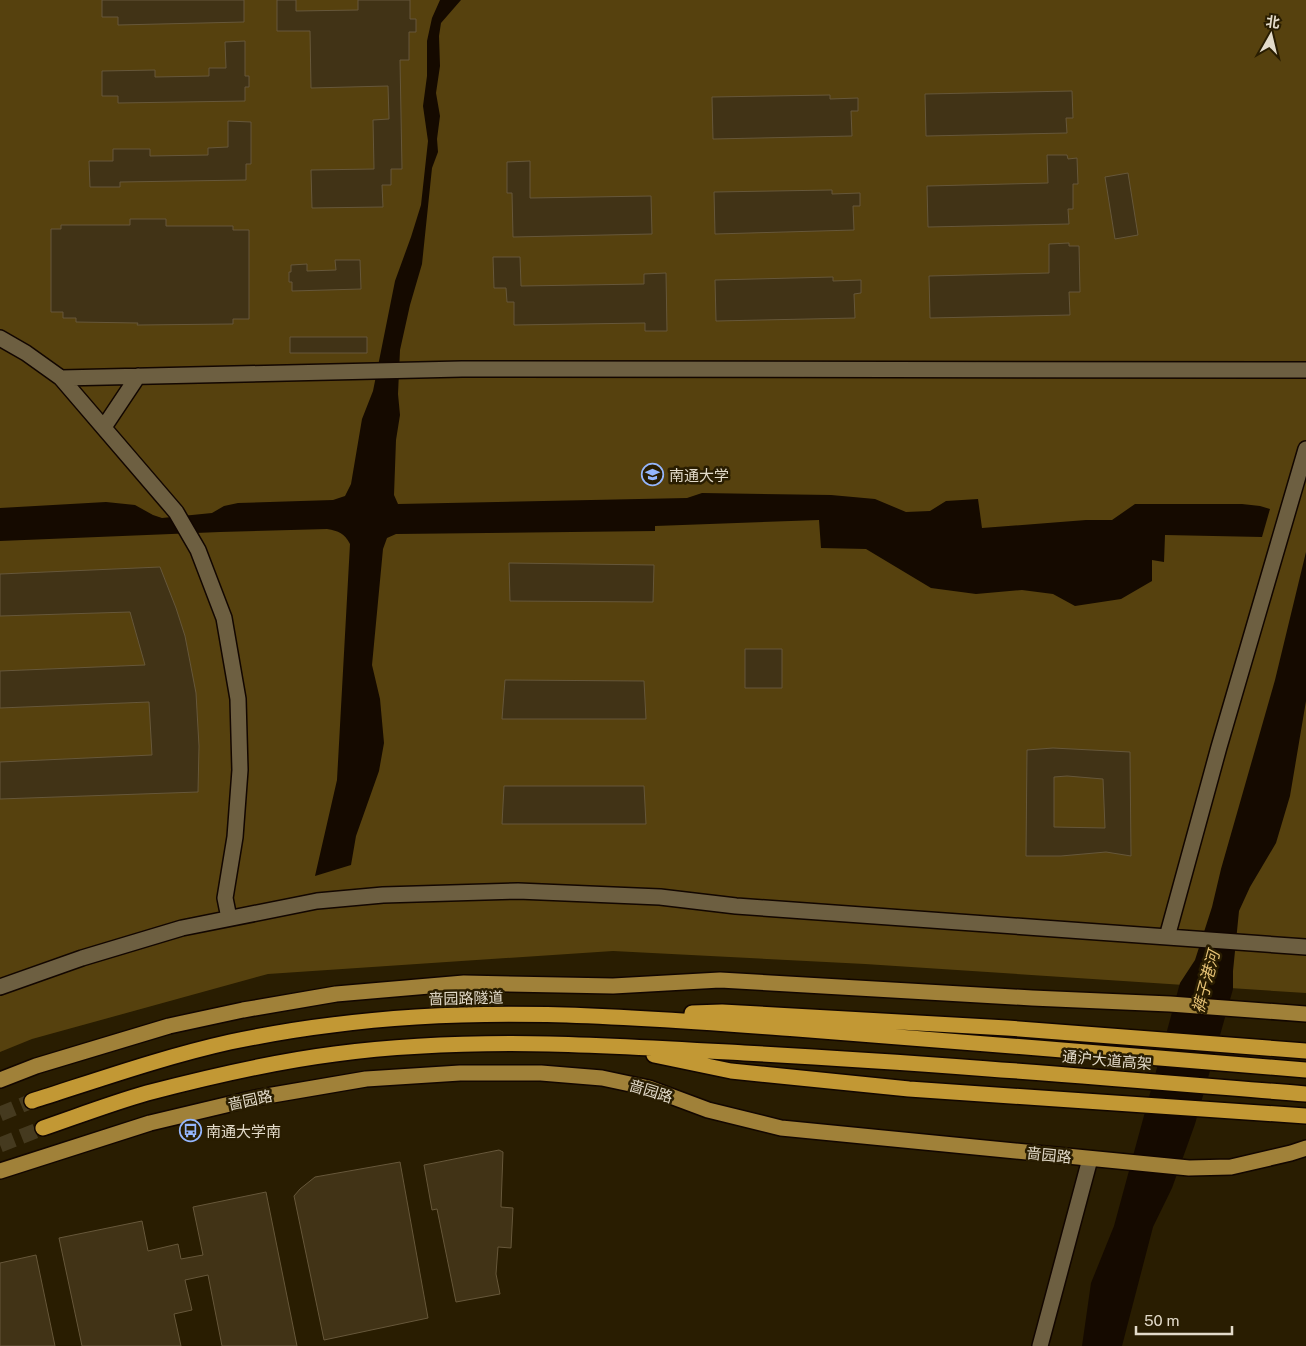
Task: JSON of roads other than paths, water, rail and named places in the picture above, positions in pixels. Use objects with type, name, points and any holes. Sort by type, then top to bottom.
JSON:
[{"type":"highway","points":[[575,1016],[722,1012],[998,1027],[1306,1051]]},
{"type":"highway","name":"啬园路隧道","points":[[32,1101],[138,1067],[231,1042],[332,1025],[417,1017],[500,1014],[575,1016],[704,1022],[910,1038]]},
{"type":"highway","name":"通沪大道高架","points":[[910,1038],[1306,1070]]},
{"type":"highway","points":[[43,1128],[145,1094],[249,1069],[334,1054],[421,1046],[510,1043],[606,1045],[731,1071],[909,1089],[1306,1116]]},
{"type":"highway","name":"通沪大道高架","points":[[606,1045],[905,1062],[1306,1094]]},
{"type":"main road","points":[[0,1080],[36,1066],[160,1029],[243,1010],[336,994],[464,983],[613,986],[720,980],[1170,1004],[1306,1014]]},
{"type":"main road","name":"啬园路","points":[[0,1171],[150,1123],[255,1098],[366,1079],[469,1073],[541,1073],[602,1078],[649,1088],[708,1110],[781,1128],[1189,1168],[1231,1168],[1306,1148]]},
{"type":"street","points":[[0,338],[26,353],[61,378],[104,426],[177,514],[193,540],[224,618],[238,699],[240,770],[235,837],[224,898],[229,918]]},
{"type":"street","points":[[61,378],[462,370],[1306,370]]},
{"type":"street","points":[[104,426],[138,376]]},
{"type":"street","points":[[1167,937],[1222,738],[1306,449]]},
{"type":"street","points":[[0,988],[82,958],[182,928],[317,901],[441,892],[458,894],[518,891],[660,897],[736,906],[1306,947]]},
{"type":"street","points":[[1040,1346],[1090,1159]]},
{"type":"water","points":[[440,0],[461,0],[441,23],[439,36],[440,66],[436,93],[440,116],[437,139],[438,152],[432,168],[422,264],[400,350],[398,394],[400,415],[396,440],[394,495],[398,504],[687,498],[702,493],[831,495],[875,499],[906,512],[930,511],[946,501],[978,499],[982,528],[1086,520],[1112,520],[1135,504],[1242,504],[1270,509],[1262,537],[1165,535],[1164,562],[1152,560],[1152,581],[1121,599],[1075,606],[1053,594],[1022,590],[976,594],[931,588],[866,549],[821,548],[819,520],[655,526],[655,531],[396,534],[387,538],[383,549],[372,665],[380,699],[384,743],[379,771],[356,836],[351,865],[315,876],[337,780],[350,544],[346,537],[338,532],[327,529],[0,541],[0,508],[106,502],[135,505],[162,518],[212,513],[224,506],[238,503],[333,500],[345,496],[351,484],[362,419],[373,391],[395,281],[421,205],[428,141],[423,106],[427,76],[427,41],[432,18]]},
{"type":"water","name":"裤子港河","points":[[1306,552],[1306,701],[1290,796],[1276,843],[1250,887],[1239,911],[1233,989],[1195,1124],[1172,1188],[1153,1227],[1122,1346],[1082,1346],[1091,1283],[1114,1226],[1180,983],[1195,960],[1212,907],[1275,680]]},
{"type":"tunnel","points":[[0,1114],[32,1101]]},
{"type":"tunnel","points":[[0,1145],[43,1128]]},
{"type":"place","name":"南通大学","points":[[653,475]]},
{"type":"place","name":"南通大学南","points":[[190,1131]]}]
